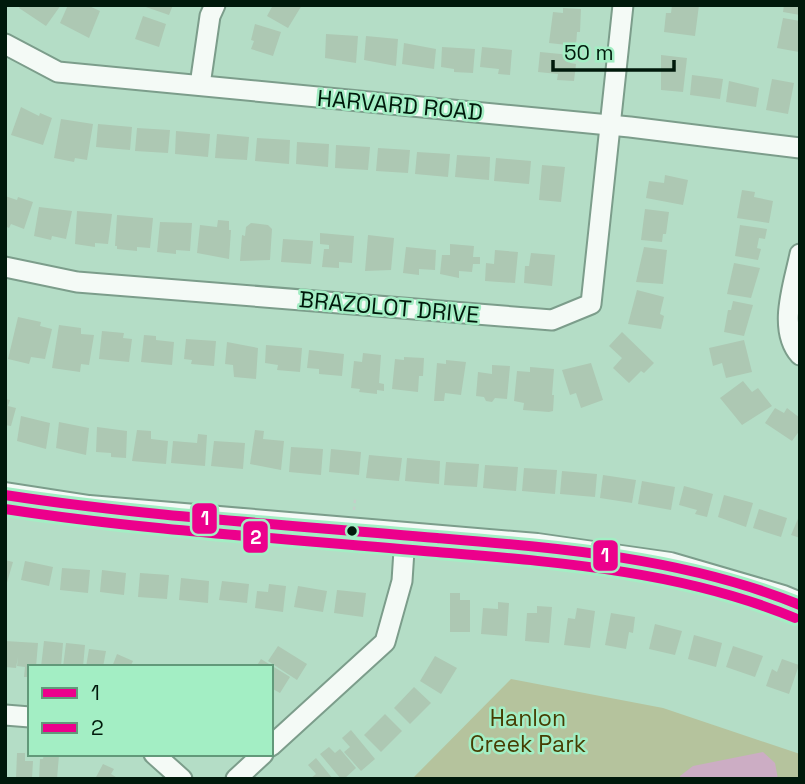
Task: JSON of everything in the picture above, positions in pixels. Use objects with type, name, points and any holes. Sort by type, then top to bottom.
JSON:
[{"type":"main road","points":[[5,495],[89,508],[537,546],[670,565],[800,605]]},
{"type":"street","points":[[200,85],[210,16],[215,5]]},
{"type":"street","points":[[611,125],[623,5]]},
{"type":"street","name":"HARVARD ROAD","points":[[5,44],[58,72],[611,125],[800,148]]},
{"type":"street","name":"BRAZOLOT DRIVE","points":[[5,267],[77,282],[552,320],[591,303],[611,125]]},
{"type":"street","points":[[800,254],[788,317],[793,347],[800,355]]},
{"type":"street","points":[[273,744],[385,642],[402,581],[405,535]]},
{"type":"street","points":[[5,715],[28,717]]},
{"type":"street","points":[[156,756],[182,779]]},
{"type":"street","points":[[236,779],[261,756]]},
{"type":"path","points":[[354,513],[355,499]]},
{"type":"green space","name":"Hanlon Creek Park","points":[[511,679],[663,708],[800,754],[800,779],[412,779]]},
{"type":"shaded area","points":[[763,752],[775,763],[778,779],[680,779],[680,776],[693,766]]},
{"type":"building","points":[[21,5],[61,5],[46,26],[19,8]]},
{"type":"building","points":[[68,5],[87,5],[100,11],[89,38],[60,23]]},
{"type":"building","points":[[140,5],[173,5],[169,15]]},
{"type":"building","points":[[273,5],[302,5],[288,28],[267,16]]},
{"type":"building","points":[[672,5],[699,5],[695,36],[664,32],[666,13],[671,13]]},
{"type":"building","points":[[784,5],[800,5],[800,15],[783,12]]},
{"type":"building","points":[[563,8],[581,9],[576,46],[549,43],[553,12],[563,13]]},
{"type":"building","points":[[143,16],[166,24],[159,47],[135,39]]},
{"type":"building","points":[[783,18],[800,21],[799,52],[777,48]]},
{"type":"building","points":[[255,24],[281,32],[273,56],[251,49]]},
{"type":"building","points":[[326,34],[358,36],[356,63],[325,58]]},
{"type":"building","points":[[366,36],[398,39],[396,66],[364,60]]},
{"type":"building","points":[[404,43],[436,49],[434,69],[402,64]]},
{"type":"building","points":[[442,47],[475,49],[473,73],[454,72],[454,69],[441,67]]},
{"type":"building","points":[[482,47],[512,50],[510,75],[498,74],[499,69],[480,67]]},
{"type":"building","points":[[540,52],[571,55],[570,63],[576,64],[574,81],[557,80],[558,74],[538,72]]},
{"type":"building","points":[[661,55],[687,58],[683,92],[661,90]]},
{"type":"building","points":[[692,75],[723,79],[720,99],[690,95]]},
{"type":"building","points":[[772,79],[794,83],[788,114],[766,110]]},
{"type":"building","points":[[729,81],[759,88],[756,107],[726,102]]},
{"type":"building","points":[[21,107],[39,116],[40,113],[52,118],[43,145],[11,135]]},
{"type":"building","points":[[61,119],[93,124],[87,160],[75,158],[74,162],[54,158]]},
{"type":"building","points":[[98,124],[132,127],[130,150],[96,147]]},
{"type":"building","points":[[137,128],[170,130],[168,153],[135,151]]},
{"type":"building","points":[[176,131],[210,134],[208,157],[175,154]]},
{"type":"building","points":[[217,134],[249,137],[247,160],[215,158]]},
{"type":"building","points":[[257,138],[290,140],[289,164],[255,161]]},
{"type":"building","points":[[297,142],[329,144],[328,167],[296,164]]},
{"type":"building","points":[[336,145],[370,147],[368,170],[335,168]]},
{"type":"building","points":[[378,148],[410,150],[408,173],[376,171]]},
{"type":"building","points":[[417,152],[450,154],[448,177],[415,174]]},
{"type":"building","points":[[457,155],[490,157],[489,180],[455,177]]},
{"type":"building","points":[[496,158],[531,161],[529,184],[494,181]]},
{"type":"building","points":[[542,165],[565,167],[561,202],[539,200]]},
{"type":"building","points":[[665,175],[688,180],[683,205],[646,198],[649,181],[664,183]]},
{"type":"building","points":[[742,190],[755,192],[754,197],[773,201],[769,223],[737,218]]},
{"type":"building","points":[[5,196],[33,202],[24,229],[11,224],[9,228],[5,226]]},
{"type":"building","points":[[39,207],[72,211],[66,239],[52,236],[51,240],[34,236]]},
{"type":"building","points":[[645,209],[669,212],[662,242],[641,240]]},
{"type":"building","points":[[77,211],[112,214],[108,244],[95,243],[95,247],[75,244]]},
{"type":"building","points":[[117,215],[153,218],[150,248],[137,247],[137,251],[117,249]]},
{"type":"building","points":[[218,220],[229,221],[229,259],[197,253],[200,225],[217,227]]},
{"type":"building","points":[[160,222],[192,223],[190,251],[176,250],[176,254],[157,252]]},
{"type":"building","points":[[251,223],[268,225],[272,229],[270,260],[240,261],[242,235],[245,236],[246,227]]},
{"type":"building","points":[[740,225],[767,229],[765,239],[759,238],[757,248],[761,249],[758,260],[735,256]]},
{"type":"building","points":[[320,233],[354,236],[352,263],[339,262],[339,268],[322,267],[324,249],[329,249],[329,245],[320,244]]},
{"type":"building","points":[[368,235],[394,238],[391,270],[365,271]]},
{"type":"building","points":[[283,239],[313,241],[311,264],[281,262]]},
{"type":"building","points":[[450,244],[474,246],[473,257],[480,257],[480,264],[473,264],[472,272],[459,271],[459,278],[440,274],[442,255],[450,255]]},
{"type":"building","points":[[406,247],[436,250],[435,270],[419,269],[419,275],[403,273]]},
{"type":"building","points":[[644,247],[667,250],[663,284],[636,282]]},
{"type":"building","points":[[495,250],[518,252],[515,283],[485,281],[486,263],[494,264]]},
{"type":"building","points":[[531,253],[555,255],[552,286],[524,283],[525,266],[529,266]]},
{"type":"building","points":[[734,263],[760,268],[751,298],[727,294]]},
{"type":"building","points":[[637,290],[664,297],[660,314],[664,316],[661,329],[628,324]]},
{"type":"building","points":[[733,301],[753,305],[744,336],[724,332],[728,310],[731,310]]},
{"type":"building","points":[[18,317],[41,322],[40,326],[52,329],[45,359],[31,357],[29,364],[8,359]]},
{"type":"building","points":[[59,325],[81,328],[81,334],[94,335],[89,365],[81,364],[80,372],[52,368]]},
{"type":"building","points":[[102,331],[124,333],[123,338],[132,339],[129,362],[99,359]]},
{"type":"building","points":[[622,332],[654,363],[629,383],[613,368],[622,358],[609,346]]},
{"type":"building","points":[[144,335],[156,336],[156,340],[174,342],[172,365],[141,362]]},
{"type":"building","points":[[186,339],[216,341],[214,366],[191,364],[192,360],[184,359]]},
{"type":"building","points":[[744,340],[752,372],[726,378],[722,363],[713,366],[709,348]]},
{"type":"building","points":[[227,342],[258,348],[256,379],[234,377],[233,365],[225,364]]},
{"type":"building","points":[[266,345],[302,348],[300,372],[277,370],[278,365],[265,363]]},
{"type":"building","points":[[309,350],[344,354],[342,376],[319,374],[319,369],[307,368]]},
{"type":"building","points":[[363,353],[381,355],[379,383],[384,384],[384,391],[377,390],[377,394],[351,388],[354,361],[362,362]]},
{"type":"building","points":[[404,357],[424,358],[423,376],[419,376],[418,392],[392,389],[395,359],[404,360]]},
{"type":"building","points":[[446,360],[466,362],[461,395],[445,393],[444,401],[434,401],[437,363],[446,364]]},
{"type":"building","points":[[591,363],[603,400],[581,408],[576,393],[570,395],[562,370]]},
{"type":"building","points":[[492,365],[510,366],[507,399],[495,398],[492,402],[476,396],[478,372],[492,374]]},
{"type":"building","points":[[530,367],[554,369],[553,411],[523,410],[524,403],[514,401],[517,371],[530,372]]},
{"type":"building","points":[[743,381],[752,392],[758,388],[772,406],[742,425],[720,398]]},
{"type":"building","points":[[5,399],[10,400],[8,406],[16,408],[11,426],[5,425]]},
{"type":"building","points":[[775,408],[784,413],[787,408],[800,418],[800,430],[792,441],[765,423]]},
{"type":"building","points":[[21,416],[50,423],[46,449],[17,441]]},
{"type":"building","points":[[59,422],[89,428],[86,455],[56,448]]},
{"type":"building","points":[[97,427],[127,431],[126,458],[96,452]]},
{"type":"building","points":[[137,430],[151,431],[151,439],[168,441],[166,464],[132,461]]},
{"type":"building","points":[[255,430],[264,431],[263,439],[284,441],[281,470],[250,464]]},
{"type":"building","points":[[198,434],[207,435],[205,466],[171,463],[173,441],[197,443]]},
{"type":"building","points":[[214,441],[245,443],[243,469],[211,466]]},
{"type":"building","points":[[291,447],[323,449],[321,475],[289,472]]},
{"type":"building","points":[[331,449],[361,452],[359,475],[329,472]]},
{"type":"building","points":[[369,455],[402,458],[399,481],[366,478]]},
{"type":"building","points":[[407,458],[440,461],[439,484],[405,481]]},
{"type":"building","points":[[446,462],[479,464],[477,487],[444,485]]},
{"type":"building","points":[[485,465],[518,467],[516,491],[483,488]]},
{"type":"building","points":[[524,468],[557,470],[555,494],[522,491]]},
{"type":"building","points":[[562,471],[597,474],[595,497],[560,494]]},
{"type":"building","points":[[603,475],[636,480],[632,503],[600,498]]},
{"type":"building","points":[[642,481],[675,487],[671,510],[638,504]]},
{"type":"building","points":[[684,486],[713,494],[707,517],[695,514],[697,510],[679,505]]},
{"type":"building","points":[[724,495],[753,503],[746,527],[718,517]]},
{"type":"building","points":[[759,509],[787,518],[781,537],[753,528]]},
{"type":"building","points":[[800,514],[800,538],[791,535]]},
{"type":"building","points":[[5,560],[13,562],[6,586],[5,586]]},
{"type":"building","points":[[25,561],[53,567],[49,586],[21,580]]},
{"type":"building","points":[[62,568],[90,570],[88,593],[60,590]]},
{"type":"building","points":[[102,570],[126,573],[124,595],[100,592]]},
{"type":"building","points":[[140,573],[169,575],[167,599],[138,597]]},
{"type":"building","points":[[181,578],[209,581],[208,603],[179,600]]},
{"type":"building","points":[[222,581],[249,584],[247,603],[219,600]]},
{"type":"building","points":[[269,584],[286,586],[283,612],[255,608],[257,591],[268,592]]},
{"type":"building","points":[[298,586],[327,591],[323,612],[294,607]]},
{"type":"building","points":[[337,590],[366,593],[363,617],[334,613]]},
{"type":"building","points":[[450,593],[460,593],[460,600],[470,600],[470,632],[450,632]]},
{"type":"building","points":[[498,602],[509,603],[507,636],[481,634],[483,608],[498,609]]},
{"type":"building","points":[[537,606],[552,607],[549,643],[525,641],[527,613],[537,613]]},
{"type":"building","points":[[577,608],[595,611],[590,648],[564,645],[568,618],[575,619]]},
{"type":"building","points":[[611,613],[635,617],[633,633],[629,632],[626,649],[605,645]]},
{"type":"building","points":[[655,624],[682,631],[675,655],[649,649]]},
{"type":"building","points":[[694,635],[722,643],[716,667],[688,659]]},
{"type":"building","points":[[5,641],[38,643],[36,665],[28,665],[28,677],[24,677],[25,667],[17,666],[18,657],[16,668],[5,667]]},
{"type":"building","points":[[44,641],[63,643],[61,665],[41,665]]},
{"type":"building","points":[[66,643],[85,645],[83,665],[63,665]]},
{"type":"building","points":[[278,646],[307,664],[297,680],[268,661]]},
{"type":"building","points":[[733,646],[763,656],[755,677],[726,667]]},
{"type":"building","points":[[89,649],[106,651],[103,665],[86,665]]},
{"type":"building","points":[[117,654],[133,661],[131,665],[113,665]]},
{"type":"building","points":[[435,656],[457,668],[441,694],[420,681]]},
{"type":"building","points":[[261,659],[271,665],[257,665]]},
{"type":"building","points":[[782,659],[799,665],[789,694],[766,686],[772,669],[777,672]]},
{"type":"building","points":[[273,666],[290,677],[280,693],[273,689]]},
{"type":"building","points":[[414,687],[431,703],[410,724],[394,708]]},
{"type":"building","points":[[385,714],[402,731],[381,752],[364,735]]},
{"type":"building","points":[[351,730],[375,759],[361,771],[344,752],[350,747],[342,738]]},
{"type":"building","points":[[329,747],[335,753],[340,749],[356,768],[344,779],[341,779],[320,754]]},
{"type":"building","points":[[17,753],[25,753],[25,761],[33,761],[32,779],[16,779]]},
{"type":"building","points":[[44,756],[59,756],[57,779],[39,779],[40,759]]},
{"type":"building","points":[[316,758],[333,779],[310,779],[316,774],[308,765]]},
{"type":"building","points":[[103,764],[114,769],[111,774],[119,779],[95,779]]},
{"type":"transit line","name":"1","points":[[5,495],[167,515],[575,551],[712,576],[800,605]]},
{"type":"transit line","name":"2","points":[[5,509],[167,529],[528,560],[619,571],[708,589],[795,618]]}]
